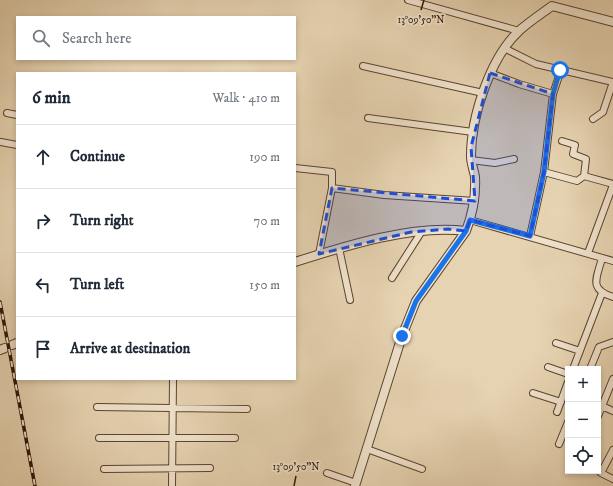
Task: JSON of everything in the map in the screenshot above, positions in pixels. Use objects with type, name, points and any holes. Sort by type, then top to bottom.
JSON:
[{"type":"street","points":[[408,0],[519,31]]},
{"type":"street","points":[[327,473],[356,484],[400,343],[416,301],[466,231],[475,202],[474,177],[471,160],[473,132],[483,92],[490,73],[504,48],[519,31],[552,6],[613,22]]},
{"type":"street","points":[[504,48],[536,64],[613,82],[602,112],[593,119]]},
{"type":"street","points":[[363,66],[483,92]]},
{"type":"street","points":[[530,236],[544,172],[553,94],[560,70]]},
{"type":"street","points":[[490,73],[519,84],[553,94]]},
{"type":"street","points":[[7,114],[16,115]]},
{"type":"street","points":[[368,118],[473,132]]},
{"type":"street","points":[[544,172],[577,181],[584,176],[586,159],[573,154],[575,145],[562,141]]},
{"type":"street","points":[[2,142],[16,145]]},
{"type":"street","points":[[471,160],[495,163],[514,159]]},
{"type":"street","points":[[296,168],[332,172],[332,188],[319,254]]},
{"type":"street","points":[[584,176],[613,185],[588,253]]},
{"type":"street","points":[[332,188],[384,195],[475,202]]},
{"type":"street","points":[[470,220],[613,261]]},
{"type":"street","points":[[296,262],[339,248],[422,231],[448,229],[466,231]]},
{"type":"street","points":[[392,278],[422,231]]},
{"type":"street","points":[[339,248],[350,300]]},
{"type":"street","points":[[602,258],[595,283],[602,293],[613,297]]},
{"type":"street","points":[[574,366],[602,293]]},
{"type":"street","points":[[591,366],[599,347],[601,345],[613,342]]},
{"type":"street","points":[[556,343],[580,351]]},
{"type":"street","points":[[548,367],[565,373]]},
{"type":"street","points":[[613,379],[602,406],[613,412]]},
{"type":"street","points":[[172,486],[173,380]]},
{"type":"street","points":[[557,412],[565,391]]},
{"type":"street","points":[[533,393],[561,402]]},
{"type":"street","points":[[97,407],[247,409]]},
{"type":"street","points":[[559,444],[565,429]]},
{"type":"street","points":[[99,438],[235,438]]},
{"type":"street","points":[[367,449],[422,469]]},
{"type":"street","points":[[613,450],[601,473],[613,479]]},
{"type":"street","points":[[104,469],[173,467],[210,468]]},
{"type":"highlighted area","points":[[490,73],[553,94],[544,172],[530,236],[470,220],[466,231],[448,229],[411,232],[319,254],[332,188],[475,201],[471,147]]},
{"type":"railway","points":[[0,302],[35,486]]},
{"type":"route","points":[[402,336],[416,301],[466,231],[470,220],[498,229],[530,236],[544,172],[553,94],[560,70]]}]
